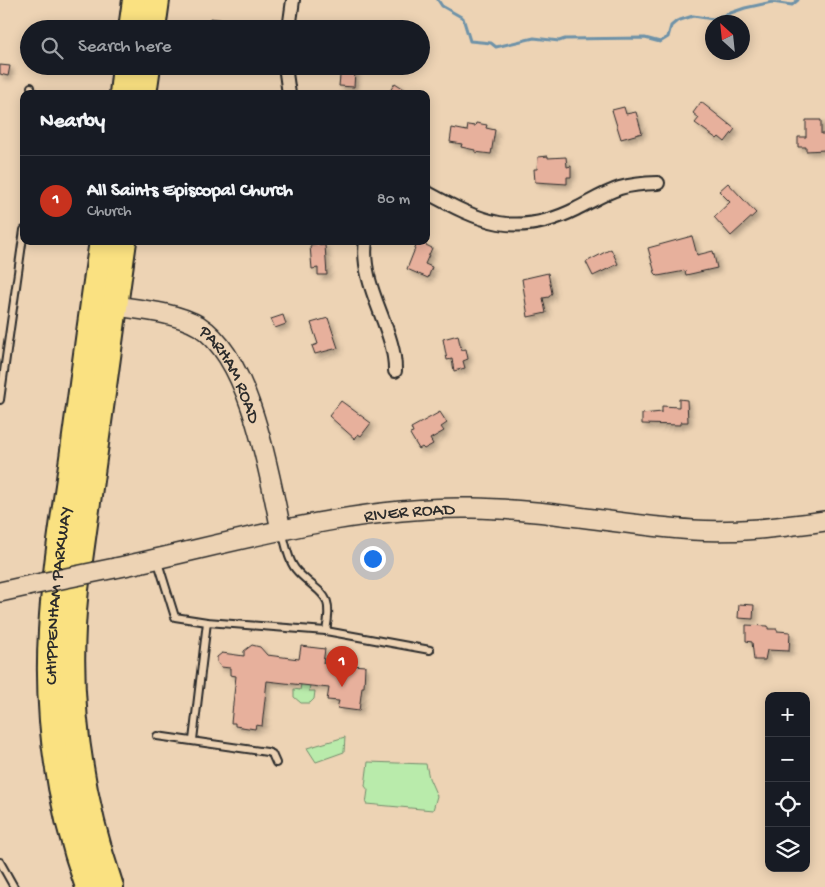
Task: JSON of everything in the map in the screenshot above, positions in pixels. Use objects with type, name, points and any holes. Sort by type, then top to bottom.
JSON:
[{"type":"highway","points":[[132,20],[135,0]]},
{"type":"highway","points":[[154,20],[157,0]]},
{"type":"highway","points":[[123,90],[125,75]]},
{"type":"highway","points":[[145,90],[147,75]]},
{"type":"highway","points":[[102,245],[104,304]]},
{"type":"highway","points":[[104,304],[123,245]]},
{"type":"highway","name":"CHIPPENHAM PARKWAY","points":[[88,887],[69,822],[59,775],[52,714],[50,667],[54,589],[104,304]]},
{"type":"highway","name":"CHIPPENHAM PARKWAY","points":[[104,304],[76,589],[72,657],[73,706],[80,767],[91,822],[111,887]]},
{"type":"main road","name":"PARHAM ROAD","points":[[104,304],[184,319],[206,331],[221,348],[250,406],[261,440],[281,530]]},
{"type":"main road","name":"RIVER ROAD","points":[[0,592],[281,530],[401,510],[505,509],[693,530],[758,529],[825,521]]},
{"type":"street","points":[[290,20],[293,0]]},
{"type":"street","points":[[286,75],[288,90]]},
{"type":"street","points":[[430,194],[466,214],[486,221],[519,225],[550,220],[610,190],[630,184],[658,183]]},
{"type":"street","points":[[366,245],[368,273],[393,352],[395,371]]},
{"type":"lane","points":[[0,400],[22,245]]},
{"type":"lane","points":[[281,530],[292,564],[298,572],[315,585],[324,595],[329,616],[326,631]]},
{"type":"lane","points":[[157,558],[175,617],[207,622],[326,631],[430,650]]},
{"type":"lane","points":[[193,740],[207,622]]},
{"type":"lane","points":[[157,736],[267,752],[272,754],[276,763]]},
{"type":"lane","points":[[0,862],[14,887]]},
{"type":"green space","points":[[301,684],[310,685],[309,691],[315,691],[314,699],[310,703],[301,703],[294,697],[294,689],[300,690]]},
{"type":"green space","points":[[345,737],[344,752],[316,762],[307,748]]},
{"type":"green space","points":[[368,762],[426,764],[429,778],[437,796],[433,810],[366,804],[368,790],[365,786]]},
{"type":"building","points":[[0,65],[10,66],[8,76],[0,74]]},
{"type":"building","points":[[340,75],[355,75],[354,87],[339,86]]},
{"type":"building","points":[[395,83],[406,90],[391,90]]},
{"type":"building","points":[[701,102],[735,129],[725,142],[719,137],[717,139],[695,123],[699,118],[693,113]]},
{"type":"building","points":[[624,107],[626,114],[636,112],[642,133],[621,139],[612,110]]},
{"type":"building","points":[[806,120],[821,120],[821,134],[825,134],[825,150],[806,151],[806,147],[798,147],[798,137],[806,137]]},
{"type":"building","points":[[476,123],[487,125],[486,128],[495,130],[491,154],[475,152],[475,150],[461,147],[462,144],[450,142],[452,128],[467,131],[468,125],[475,126]]},
{"type":"building","points":[[548,156],[548,158],[566,157],[567,167],[571,166],[571,177],[567,177],[567,184],[535,182],[534,169],[537,169],[538,157]]},
{"type":"building","points":[[728,183],[756,213],[731,236],[714,217],[730,202],[719,191]]},
{"type":"building","points":[[692,236],[697,255],[713,251],[717,268],[686,275],[685,271],[658,276],[655,273],[648,248]]},
{"type":"building","points":[[325,245],[327,275],[318,275],[318,268],[312,269],[310,246]]},
{"type":"building","points":[[416,245],[426,245],[432,248],[425,264],[432,267],[428,278],[407,269]]},
{"type":"building","points":[[611,249],[618,264],[593,276],[586,262]]},
{"type":"building","points":[[548,273],[552,293],[549,297],[543,298],[546,313],[528,317],[522,279]]},
{"type":"building","points":[[283,315],[286,324],[275,328],[271,319]]},
{"type":"building","points":[[328,318],[338,348],[315,354],[312,346],[318,344],[311,323]]},
{"type":"building","points":[[458,335],[461,350],[466,349],[468,359],[463,361],[465,368],[454,371],[452,359],[447,360],[443,339]]},
{"type":"building","points":[[679,399],[687,400],[688,422],[681,422],[681,425],[642,424],[642,414],[662,412],[662,406],[679,407]]},
{"type":"building","points":[[341,401],[371,423],[361,436],[358,434],[355,439],[329,416]]},
{"type":"building","points":[[440,412],[447,423],[441,427],[444,431],[430,439],[433,444],[424,449],[422,447],[419,449],[410,434],[413,433],[411,428]]},
{"type":"building","points":[[739,604],[754,605],[753,619],[738,618]]},
{"type":"building","points":[[746,625],[768,626],[768,629],[790,632],[789,651],[767,650],[765,660],[754,660],[752,642],[746,641]]},
{"type":"building","points":[[252,645],[260,647],[267,655],[299,659],[301,646],[325,649],[323,663],[365,666],[364,687],[362,687],[359,711],[337,708],[339,701],[327,700],[329,688],[267,681],[262,726],[256,725],[255,729],[235,726],[235,723],[231,723],[236,676],[230,675],[230,668],[221,667],[217,662],[217,657],[222,653],[244,656],[244,651]]},
{"type":"waterway","points":[[438,0],[442,6],[463,18],[470,41],[491,43],[496,47],[534,38],[559,41],[565,39],[645,38],[660,42],[668,37],[671,26],[677,21],[693,16],[713,19],[745,8],[772,2],[792,5],[798,0]]},
{"type":"place","name":"All Saints Episcopal Church","points":[[342,687]]}]
